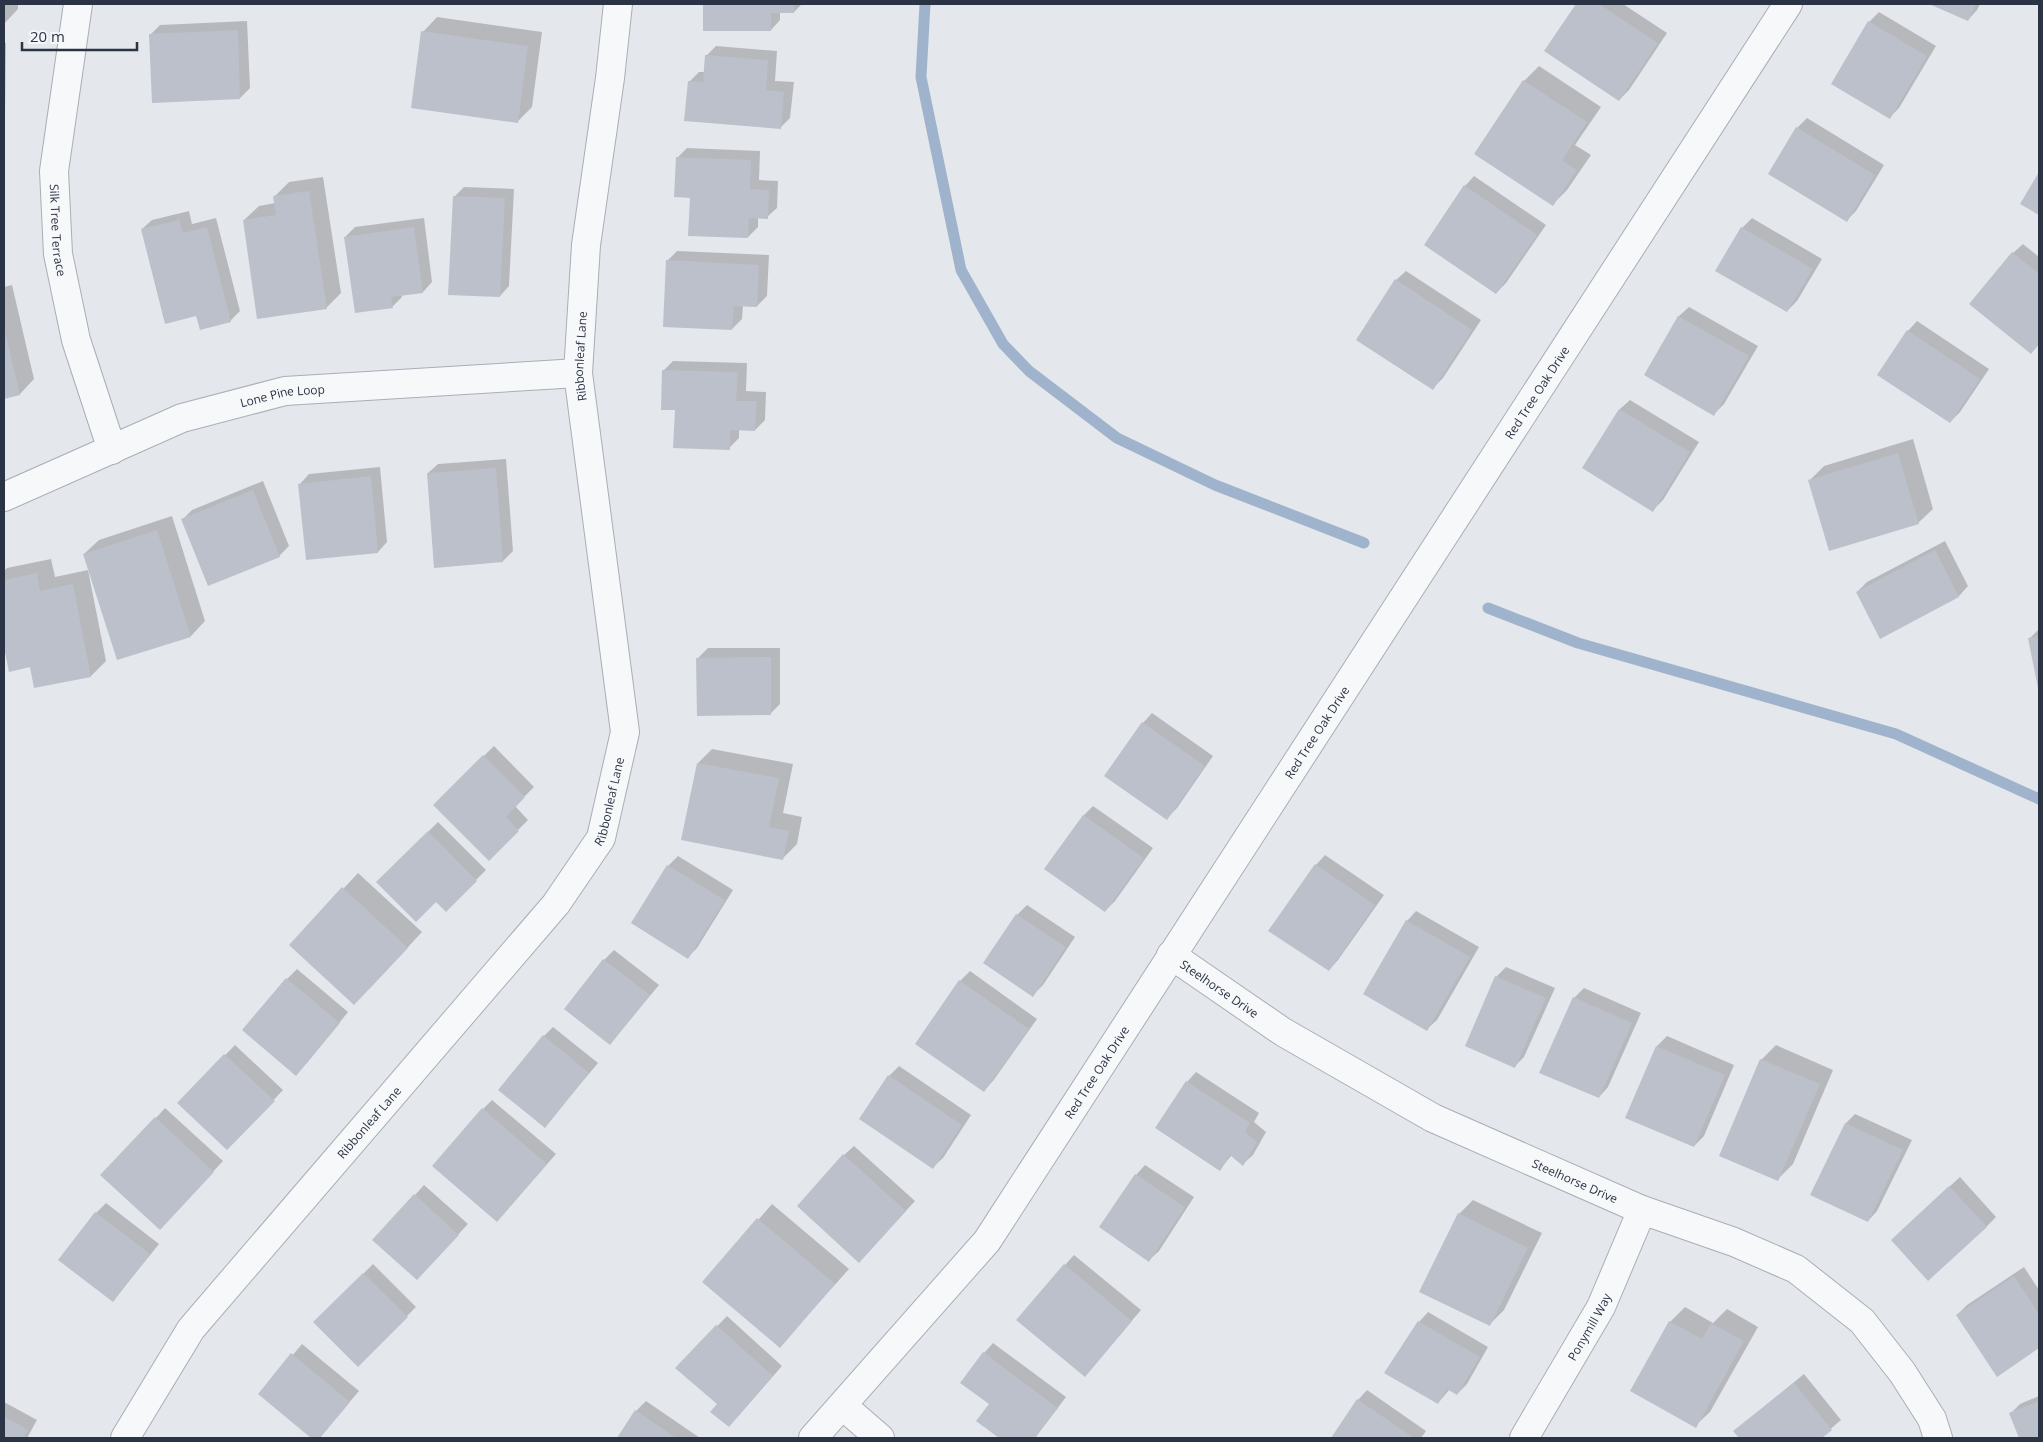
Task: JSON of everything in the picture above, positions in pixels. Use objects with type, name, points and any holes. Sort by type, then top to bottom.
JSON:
[{"type":"street","name":"Silk Tree Terrace","points":[[78,4],[54,171],[58,254],[76,340],[112,450]]},
{"type":"street","name":"Ribbonleaf Lane","points":[[125,1438],[191,1330],[556,904],[601,838],[625,732],[578,372],[586,245],[610,78],[618,4]]},
{"type":"street","name":"Red Tree Oak Drive","points":[[813,1438],[987,1241],[1788,4]]},
{"type":"street","name":"Lone Pine Loop","points":[[4,497],[182,418],[285,392],[578,372]]},
{"type":"street","name":"Steelhorse Drive","points":[[1171,955],[1283,1032],[1433,1118],[1642,1210],[1734,1242],[1796,1268],[1862,1321],[1902,1372],[1932,1419],[1938,1438]]},
{"type":"street","name":"Ponymill Way","points":[[1524,1438],[1601,1307],[1642,1210]]},
{"type":"street","points":[[843,1406],[880,1438]]},
{"type":"building","points":[[703,4],[794,4],[794,13],[771,13],[771,31],[703,31]]},
{"type":"building","points":[[1576,4],[1599,4],[1658,43],[1619,101],[1544,51]]},
{"type":"building","points":[[1929,4],[1976,4],[1968,21]]},
{"type":"building","points":[[1868,21],[1927,56],[1890,119],[1831,84]]},
{"type":"building","points":[[238,30],[240,99],[152,103],[149,34]]},
{"type":"building","points":[[421,31],[528,46],[518,123],[411,108]]},
{"type":"building","points":[[705,55],[768,60],[766,90],[784,92],[781,129],[684,121],[688,81],[703,82]]},
{"type":"building","points":[[1523,80],[1587,122],[1562,160],[1577,170],[1553,206],[1474,154]]},
{"type":"building","points":[[1796,127],[1875,175],[1847,222],[1768,174]]},
{"type":"building","points":[[676,157],[751,160],[750,189],[769,190],[768,219],[749,218],[748,238],[688,236],[690,198],[674,197]]},
{"type":"building","points":[[2039,172],[2039,215],[2020,204]]},
{"type":"building","points":[[1464,185],[1537,235],[1496,294],[1424,245]]},
{"type":"building","points":[[309,191],[327,309],[257,319],[243,220],[276,215],[273,196]]},
{"type":"building","points":[[453,196],[505,198],[500,297],[448,295]]},
{"type":"building","points":[[179,220],[183,233],[207,227],[231,322],[200,330],[196,316],[165,324],[141,229]]},
{"type":"building","points":[[414,227],[423,293],[391,297],[393,308],[355,313],[344,237]]},
{"type":"building","points":[[1741,227],[1813,269],[1787,312],[1715,271]]},
{"type":"building","points":[[2012,252],[2039,274],[2039,344],[2031,354],[1969,304]]},
{"type":"building","points":[[666,260],[759,265],[757,307],[734,306],[732,330],[663,327]]},
{"type":"building","points":[[1395,279],[1472,330],[1433,390],[1356,340]]},
{"type":"building","points":[[1678,316],[1749,356],[1714,416],[1644,375]]},
{"type":"building","points":[[4,327],[20,395],[4,399]]},
{"type":"building","points":[[1907,330],[1980,379],[1950,423],[1877,375]]},
{"type":"building","points":[[662,370],[738,372],[736,401],[757,401],[755,431],[730,430],[730,450],[673,448],[675,410],[661,410]]},
{"type":"building","points":[[1619,409],[1690,452],[1653,512],[1582,468]]},
{"type":"building","points":[[1898,453],[1919,524],[1829,551],[1808,480]]},
{"type":"building","points":[[496,468],[503,562],[434,568],[427,473]]},
{"type":"building","points":[[371,476],[378,553],[306,560],[298,484]]},
{"type":"building","points":[[253,490],[280,557],[208,586],[181,519]]},
{"type":"building","points":[[157,530],[191,637],[117,660],[83,554]]},
{"type":"building","points":[[1935,550],[1959,597],[1880,639],[1856,592]]},
{"type":"building","points":[[37,573],[40,591],[73,584],[91,677],[34,688],[30,667],[9,672],[4,647],[4,580]]},
{"type":"building","points":[[2039,636],[2039,688],[2038,688],[2028,638]]},
{"type":"building","points":[[771,657],[771,715],[697,716],[696,658]]},
{"type":"building","points":[[1142,722],[1205,766],[1167,820],[1104,776]]},
{"type":"building","points":[[483,755],[525,797],[506,817],[519,831],[489,861],[433,805]]},
{"type":"building","points":[[697,763],[779,778],[769,827],[789,831],[783,860],[681,840]]},
{"type":"building","points":[[1083,815],[1144,858],[1105,912],[1044,869]]},
{"type":"building","points":[[428,831],[477,881],[446,912],[436,902],[416,922],[376,882]]},
{"type":"building","points":[[1315,864],[1375,905],[1329,971],[1268,931]]},
{"type":"building","points":[[667,865],[725,900],[688,959],[631,923]]},
{"type":"building","points":[[342,887],[408,948],[354,1005],[289,945]]},
{"type":"building","points":[[1016,914],[1066,947],[1033,997],[983,963]]},
{"type":"building","points":[[1406,920],[1470,957],[1427,1031],[1363,994]]},
{"type":"building","points":[[603,959],[650,995],[610,1045],[564,1009]]},
{"type":"building","points":[[1495,976],[1546,998],[1515,1068],[1465,1046]]},
{"type":"building","points":[[286,978],[340,1023],[296,1076],[242,1030]]},
{"type":"building","points":[[959,980],[1029,1029],[984,1092],[915,1044]]},
{"type":"building","points":[[1573,997],[1632,1023],[1599,1098],[1539,1073]]},
{"type":"building","points":[[543,1035],[589,1073],[545,1128],[498,1090]]},
{"type":"building","points":[[1656,1046],[1725,1075],[1694,1147],[1625,1118]]},
{"type":"building","points":[[224,1054],[275,1101],[227,1150],[177,1103]]},
{"type":"building","points":[[1760,1059],[1820,1084],[1778,1181],[1719,1156]]},
{"type":"building","points":[[888,1075],[962,1125],[933,1169],[859,1119]]},
{"type":"building","points":[[1186,1081],[1250,1123],[1245,1132],[1257,1142],[1243,1166],[1230,1155],[1220,1171],[1155,1128]]},
{"type":"building","points":[[482,1108],[547,1164],[497,1222],[432,1166]]},
{"type":"building","points":[[155,1117],[214,1172],[160,1230],[100,1175]]},
{"type":"building","points":[[1845,1123],[1903,1150],[1868,1222],[1810,1195]]},
{"type":"building","points":[[843,1154],[906,1211],[859,1263],[797,1206]]},
{"type":"building","points":[[1135,1174],[1185,1207],[1149,1262],[1099,1227]]},
{"type":"building","points":[[1949,1186],[1987,1227],[1928,1281],[1891,1240]]},
{"type":"building","points":[[414,1194],[459,1235],[417,1280],[372,1240]]},
{"type":"building","points":[[95,1212],[150,1254],[113,1302],[58,1260]]},
{"type":"building","points":[[1458,1213],[1528,1248],[1490,1326],[1419,1292]]},
{"type":"building","points":[[757,1218],[835,1284],[780,1348],[702,1282]]},
{"type":"building","points":[[1064,1264],[1132,1321],[1085,1377],[1016,1320]]},
{"type":"building","points":[[363,1273],[408,1317],[358,1367],[313,1322]]},
{"type":"building","points":[[2014,1276],[2039,1314],[2039,1348],[1997,1377],[1956,1315]]},
{"type":"building","points":[[1418,1321],[1480,1357],[1457,1395],[1447,1389],[1438,1404],[1384,1373]]},
{"type":"building","points":[[1669,1321],[1702,1339],[1711,1323],[1744,1341],[1696,1428],[1630,1391]]},
{"type":"building","points":[[716,1325],[773,1376],[729,1427],[710,1412],[717,1404],[675,1368]]},
{"type":"building","points":[[983,1352],[1058,1408],[1034,1438],[999,1438],[976,1421],[989,1404],[960,1383]]},
{"type":"building","points":[[291,1353],[350,1402],[320,1438],[311,1438],[258,1394]]},
{"type":"building","points":[[1794,1383],[1832,1430],[1822,1438],[1739,1438],[1733,1431]]},
{"type":"building","points":[[1357,1399],[1414,1438],[1331,1438]]},
{"type":"building","points":[[2039,1401],[2039,1438],[2019,1438],[2009,1413]]},
{"type":"building","points":[[635,1410],[676,1438],[617,1438]]},
{"type":"building","points":[[4,1416],[28,1430],[24,1438],[4,1438]]},
{"type":"waterway","points":[[925,4],[921,77],[961,270],[1003,344],[1029,371],[1117,438],[1215,485],[1364,543]]},
{"type":"waterway","points":[[1488,608],[1578,643],[1896,734],[2039,799]]}]
